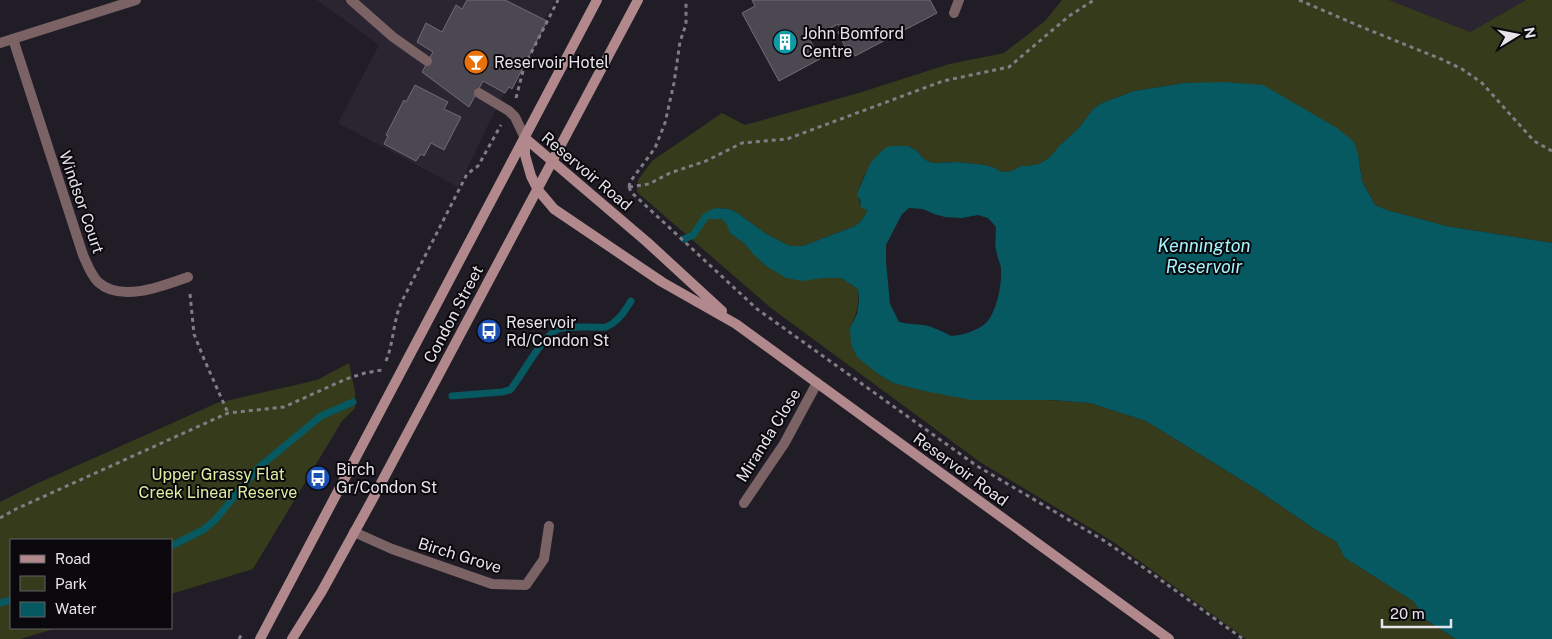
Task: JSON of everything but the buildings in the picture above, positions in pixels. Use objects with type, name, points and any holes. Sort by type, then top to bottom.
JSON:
[{"type":"main road","name":"Condon Street","points":[[260,639],[597,0]]},
{"type":"main road","name":"Condon Street","points":[[292,639],[322,592],[638,0]]},
{"type":"main road","name":"Reservoir Road","points":[[525,138],[647,242],[736,324]]},
{"type":"main road","name":"Reservoir Road","points":[[525,138],[525,155],[528,167],[538,190],[554,209],[662,282],[736,324],[1169,639]]},
{"type":"street","points":[[0,43],[136,0]]},
{"type":"street","points":[[351,0],[393,37],[426,61]]},
{"type":"street","points":[[954,13],[958,0]]},
{"type":"street","name":"Windsor Court","points":[[13,39],[83,255],[90,271],[98,282],[109,289],[122,292],[136,292],[158,288],[188,277]]},
{"type":"street","points":[[479,94],[509,111],[517,121],[525,138]]},
{"type":"street","name":"Miranda Close","points":[[744,502],[784,444],[817,383]]},
{"type":"street","name":"Birch Grove","points":[[354,532],[392,549],[492,584],[526,585],[544,559],[549,526]]},
{"type":"path","points":[[379,377],[389,354],[394,322],[402,301],[467,174],[482,161],[517,97],[524,67],[558,0]]},
{"type":"path","points":[[686,0],[686,24],[680,42],[674,83],[661,136],[655,148],[630,182],[629,188],[631,192],[757,309],[977,466],[1110,545],[1242,639]]},
{"type":"path","points":[[629,188],[649,184],[670,173],[706,161],[742,143],[787,139],[943,82],[1009,67],[1069,16],[1094,0]]},
{"type":"path","points":[[1299,0],[1441,58],[1462,69],[1482,83],[1534,141],[1552,151]]},
{"type":"path","points":[[188,277],[194,334],[228,413]]},
{"type":"path","points":[[0,518],[16,508],[228,413],[284,407],[364,372],[382,370]]},
{"type":"path","points":[[239,639],[246,626]]},
{"type":"shaded area","points":[[317,0],[555,0],[490,121],[458,187],[338,123],[379,45]]},
{"type":"shaded area","points":[[1389,0],[1526,0],[1470,32]]},
{"type":"green space","points":[[1062,0],[1389,0],[1470,32],[1526,0],[1552,0],[1552,243],[1446,226],[1375,205],[1362,181],[1358,154],[1185,83],[1134,91],[1102,103],[1093,109],[1079,128],[1049,158],[1039,164],[1021,166],[1012,171],[1002,172],[985,165],[958,162],[932,163],[908,146],[891,146],[864,176],[858,191],[860,205],[868,210],[861,221],[855,226],[803,246],[790,246],[768,235],[729,209],[717,208],[709,219],[721,218],[731,233],[745,244],[766,266],[823,278],[841,278],[858,289],[857,309],[850,328],[877,373],[893,383],[924,391],[1090,403],[1146,421],[1336,541],[1345,558],[1413,601],[1423,618],[1456,639],[1246,639],[1112,541],[980,462],[771,308],[637,192],[638,180],[652,161],[722,113],[745,125],[862,92],[949,64],[1004,53],[1045,21]]},
{"type":"green space","name":"Upper Grassy Flat Creek Linear Reserve","points":[[349,363],[355,392],[355,408],[342,421],[253,569],[172,594],[172,539],[10,539],[10,629],[54,629],[20,639],[0,639],[0,502],[217,403],[317,380]]},
{"type":"water","name":"Kennington Reservoir","points":[[1223,82],[1263,85],[1337,128],[1354,142],[1358,154],[1362,181],[1375,205],[1446,226],[1552,243],[1552,639],[1456,639],[1423,618],[1413,601],[1345,558],[1336,541],[1146,421],[1090,403],[1052,400],[971,400],[893,383],[857,357],[851,344],[850,328],[857,314],[858,289],[841,278],[802,281],[786,278],[766,266],[745,244],[730,233],[726,223],[721,219],[704,219],[702,215],[717,208],[729,209],[768,235],[790,246],[803,246],[855,226],[861,221],[868,210],[861,208],[860,199],[857,196],[858,191],[871,162],[885,148],[908,146],[932,163],[958,162],[985,165],[1002,172],[1012,171],[1021,166],[1039,164],[1049,158],[1079,128],[1093,109],[1102,103],[1134,91],[1185,83]],"holes":[[[909,208],[923,209],[945,217],[962,218],[978,215],[988,218],[996,227],[997,256],[1001,265],[1000,290],[996,304],[987,322],[965,334],[951,336],[938,329],[924,325],[899,322],[890,304],[886,245],[902,214]]]},
{"type":"waterway","points":[[684,239],[693,235],[704,219]]},
{"type":"waterway","points":[[452,396],[510,390],[540,347],[553,332],[570,327],[606,327],[623,313],[631,301]]},
{"type":"waterway","points":[[172,546],[203,530],[215,520],[258,468],[321,416],[353,402]]},
{"type":"waterway","points":[[0,603],[10,600]]},
{"type":"place","name":"John Bomford Centre","points":[[785,42]]},
{"type":"place","name":"Reservoir Hotel","points":[[476,62]]},
{"type":"place","name":"Reservoir Rd/Condon St","points":[[489,331]]},
{"type":"place","name":"Birch Gr/Condon St","points":[[318,478]]}]
